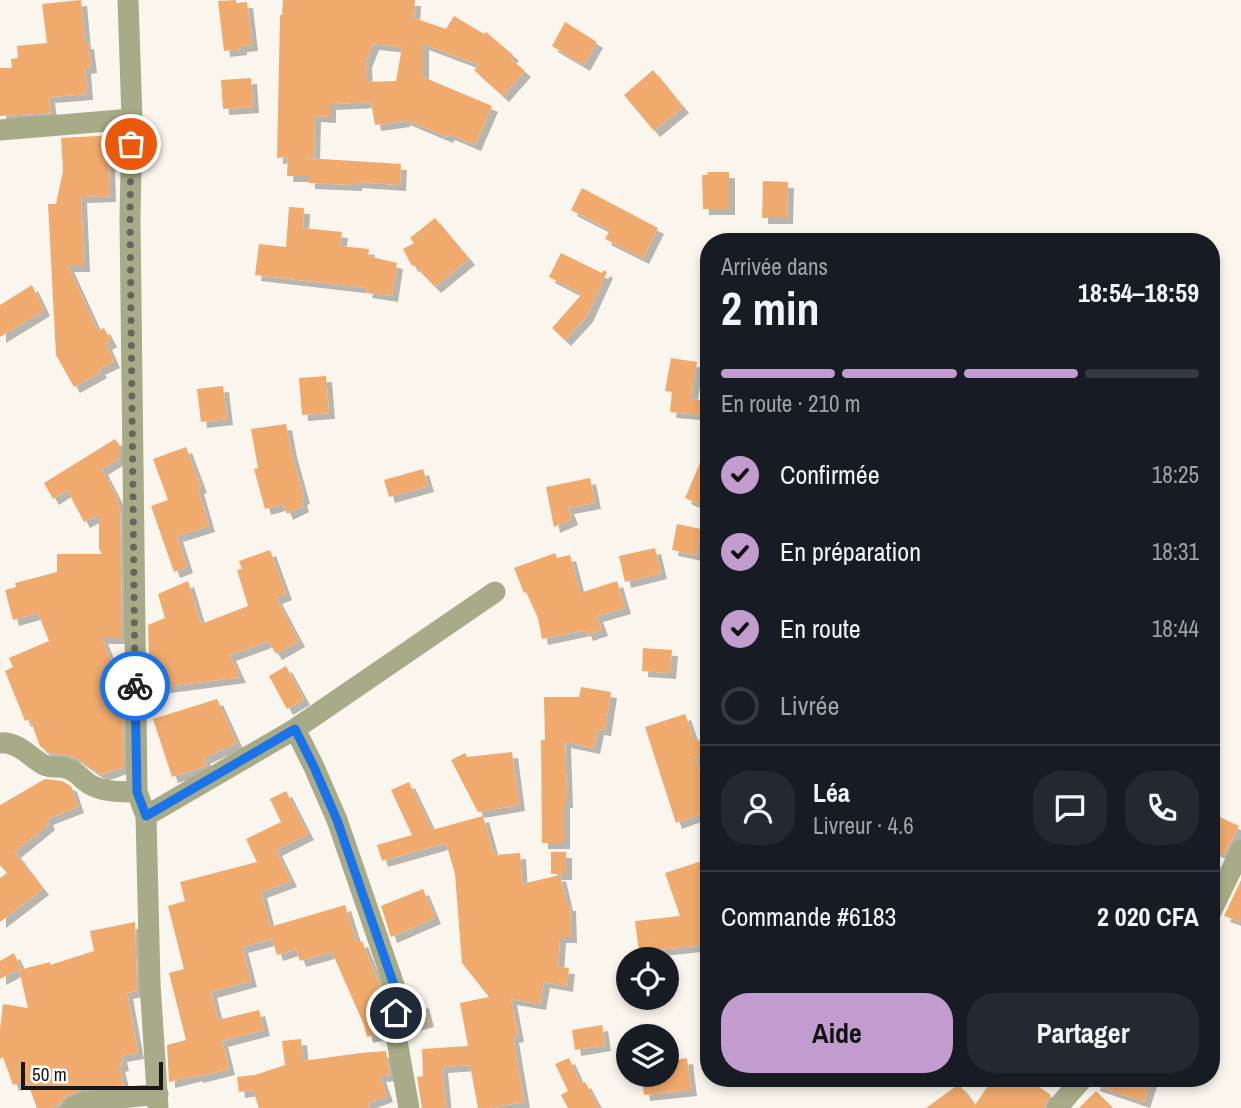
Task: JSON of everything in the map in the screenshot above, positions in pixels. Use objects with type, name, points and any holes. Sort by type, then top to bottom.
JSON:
[{"type":"street","points":[[72,1108],[85,1102],[158,1101],[150,983],[146,816],[137,792],[130,218],[132,119],[128,0]]},
{"type":"street","points":[[0,130],[132,119]]},
{"type":"street","points":[[146,816],[295,729],[495,592]]},
{"type":"street","points":[[295,729],[337,820],[396,991],[396,1035],[409,1108]]},
{"type":"street","points":[[0,743],[15,745],[47,767],[74,771],[92,786],[137,792]]},
{"type":"street","points":[[1220,893],[1241,850]]},
{"type":"street","points":[[1057,1108],[1075,1087]]},
{"type":"building","points":[[81,0],[85,43],[88,43],[91,67],[85,68],[87,94],[49,97],[51,113],[0,116],[0,68],[12,68],[11,59],[18,58],[17,46],[47,43],[42,4]]},
{"type":"building","points":[[236,0],[236,3],[247,2],[252,45],[224,51],[218,1]]},
{"type":"building","points":[[283,0],[415,0],[414,18],[446,29],[454,16],[484,34],[486,32],[513,55],[510,58],[525,71],[503,96],[474,70],[479,65],[423,44],[423,77],[492,106],[475,145],[449,134],[447,137],[404,119],[375,125],[371,102],[330,104],[330,117],[315,116],[314,156],[306,158],[401,164],[400,185],[309,183],[309,176],[287,176],[288,157],[277,158]],"holes":[[[373,44],[402,47],[396,81],[367,82],[366,62]]]},
{"type":"building","points":[[565,22],[597,42],[584,65],[552,46]]},
{"type":"building","points":[[653,70],[683,107],[654,131],[624,95]]},
{"type":"building","points":[[251,78],[253,107],[223,109],[221,80]]},
{"type":"building","points":[[114,135],[115,164],[109,165],[110,196],[81,197],[84,266],[68,266],[98,331],[104,328],[111,341],[106,344],[114,362],[74,387],[56,355],[48,204],[56,204],[63,171],[61,138]]},
{"type":"building","points":[[707,172],[729,172],[729,209],[703,209],[702,175],[708,175]]},
{"type":"building","points":[[763,181],[788,182],[787,218],[762,218]]},
{"type":"building","points":[[582,188],[658,228],[643,258],[605,239],[610,230],[571,210]]},
{"type":"building","points":[[289,207],[304,208],[303,228],[342,232],[340,246],[369,249],[368,256],[397,263],[392,296],[366,292],[367,288],[255,275],[259,244],[286,247]]},
{"type":"building","points":[[435,218],[469,259],[435,287],[412,266],[403,249],[414,243],[410,238]]},
{"type":"building","points":[[561,253],[602,273],[604,270],[607,272],[587,316],[565,340],[552,328],[582,294],[549,277]]},
{"type":"building","points":[[32,285],[44,310],[0,337],[0,305]]},
{"type":"building","points":[[671,358],[697,362],[691,399],[700,400],[700,414],[670,412],[672,392],[665,391]]},
{"type":"building","points":[[326,376],[329,413],[302,415],[299,378]]},
{"type":"building","points":[[223,386],[227,419],[201,422],[197,389]]},
{"type":"building","points":[[286,424],[304,498],[301,499],[303,506],[287,514],[283,504],[265,509],[254,469],[258,468],[251,429]]},
{"type":"building","points":[[115,439],[120,446],[120,458],[102,469],[119,502],[122,638],[102,638],[117,675],[110,678],[123,713],[124,767],[101,775],[75,757],[46,751],[40,746],[30,719],[25,721],[5,671],[13,667],[9,658],[49,641],[38,613],[13,620],[5,590],[16,587],[15,583],[57,572],[57,554],[102,554],[99,549],[99,514],[84,522],[67,490],[53,499],[44,483]]},
{"type":"building","points":[[186,447],[201,487],[198,488],[209,526],[177,536],[187,567],[174,572],[151,506],[168,500],[153,459]]},
{"type":"building","points":[[700,463],[700,505],[685,498]]},
{"type":"building","points":[[423,469],[428,486],[389,497],[384,480]]},
{"type":"building","points":[[590,478],[595,503],[568,508],[572,519],[554,527],[546,487]]},
{"type":"building","points":[[677,524],[700,529],[696,555],[672,550]]},
{"type":"building","points":[[655,548],[661,573],[625,582],[619,556]]},
{"type":"building","points":[[270,550],[286,594],[276,598],[299,641],[276,654],[268,641],[230,655],[240,677],[150,689],[148,625],[165,618],[158,594],[188,581],[201,624],[248,606],[237,570],[242,569],[239,561]]},
{"type":"building","points":[[555,553],[557,558],[570,555],[580,593],[617,581],[625,608],[597,616],[602,630],[587,635],[585,630],[542,639],[538,618],[514,568]]},
{"type":"building","points":[[643,648],[672,650],[670,673],[642,671]]},
{"type":"building","points":[[286,666],[304,699],[287,709],[269,676]]},
{"type":"building","points":[[581,687],[611,692],[605,730],[598,729],[594,748],[565,742],[567,802],[564,802],[564,843],[542,843],[541,740],[545,740],[544,697],[579,697]]},
{"type":"building","points":[[217,699],[237,743],[204,758],[207,765],[172,777],[153,719]]},
{"type":"building","points":[[685,714],[694,740],[700,740],[700,757],[695,756],[700,771],[700,814],[676,823],[645,727]]},
{"type":"building","points":[[512,752],[519,805],[478,812],[451,760],[465,753],[467,757]]},
{"type":"building","points":[[45,779],[62,781],[71,786],[78,807],[47,819],[49,824],[15,852],[43,889],[0,922],[0,878],[7,873],[0,865],[0,805]]},
{"type":"building","points":[[409,782],[432,830],[483,816],[494,855],[520,853],[522,884],[560,875],[567,905],[570,905],[571,937],[560,937],[558,967],[569,968],[567,986],[544,982],[540,1004],[511,999],[518,1036],[513,1037],[524,1102],[478,1108],[470,1065],[442,1067],[446,1108],[422,1108],[417,1077],[423,1076],[422,1049],[468,1046],[460,1003],[489,997],[462,963],[455,874],[446,843],[382,861],[377,845],[412,835],[391,790]]},
{"type":"building","points":[[286,791],[308,834],[276,850],[291,881],[261,892],[270,927],[345,905],[357,943],[362,941],[383,993],[383,1033],[367,1037],[332,952],[300,961],[296,949],[277,955],[272,939],[242,947],[251,981],[211,992],[218,1020],[259,1010],[264,1030],[222,1041],[229,1069],[169,1082],[167,1045],[186,1040],[169,973],[184,969],[168,906],[185,901],[180,882],[257,862],[246,839],[281,822],[270,799]]},
{"type":"building","points":[[1220,817],[1239,826],[1224,855],[1220,853]]},
{"type":"building","points":[[551,852],[566,852],[566,874],[551,874]]},
{"type":"building","points":[[700,862],[700,945],[679,948],[638,947],[635,921],[680,916],[665,873]]},
{"type":"building","points":[[1241,880],[1241,922],[1224,916]]},
{"type":"building","points":[[423,889],[435,918],[391,937],[381,906]]},
{"type":"building","points":[[135,922],[137,991],[127,993],[138,1053],[121,1056],[123,1065],[119,1066],[124,1085],[83,1089],[66,1096],[60,1104],[37,1108],[27,1081],[13,1085],[3,1057],[0,1059],[3,1004],[28,1008],[19,970],[50,962],[50,965],[94,951],[90,931]]},
{"type":"building","points":[[14,953],[21,968],[0,979],[0,961]]},
{"type":"building","points":[[423,1002],[428,1021],[409,1026],[409,1006]]},
{"type":"building","points":[[602,1025],[605,1045],[575,1050],[572,1030]]},
{"type":"building","points":[[301,1039],[303,1061],[386,1051],[390,1075],[380,1076],[387,1096],[368,1103],[369,1108],[259,1108],[253,1090],[239,1092],[237,1077],[255,1075],[285,1065],[282,1041]]},
{"type":"building","points":[[569,1058],[581,1084],[585,1082],[599,1108],[568,1108],[561,1095],[568,1091],[555,1064]]},
{"type":"building","points":[[687,1058],[691,1090],[644,1095],[643,1087],[679,1087],[679,1059]]},
{"type":"building","points":[[955,1087],[961,1087],[975,1105],[987,1087],[1039,1087],[1051,1095],[1044,1108],[926,1108]]},
{"type":"building","points":[[1100,1087],[1149,1087],[1144,1102]]},
{"type":"building","points":[[1096,1091],[1113,1108],[1079,1108]]},
{"type":"way so far","points":[[131,144],[135,686]]},
{"type":"route","points":[[135,686],[137,792],[146,816],[295,729],[337,820],[396,991],[396,1013]]}]
